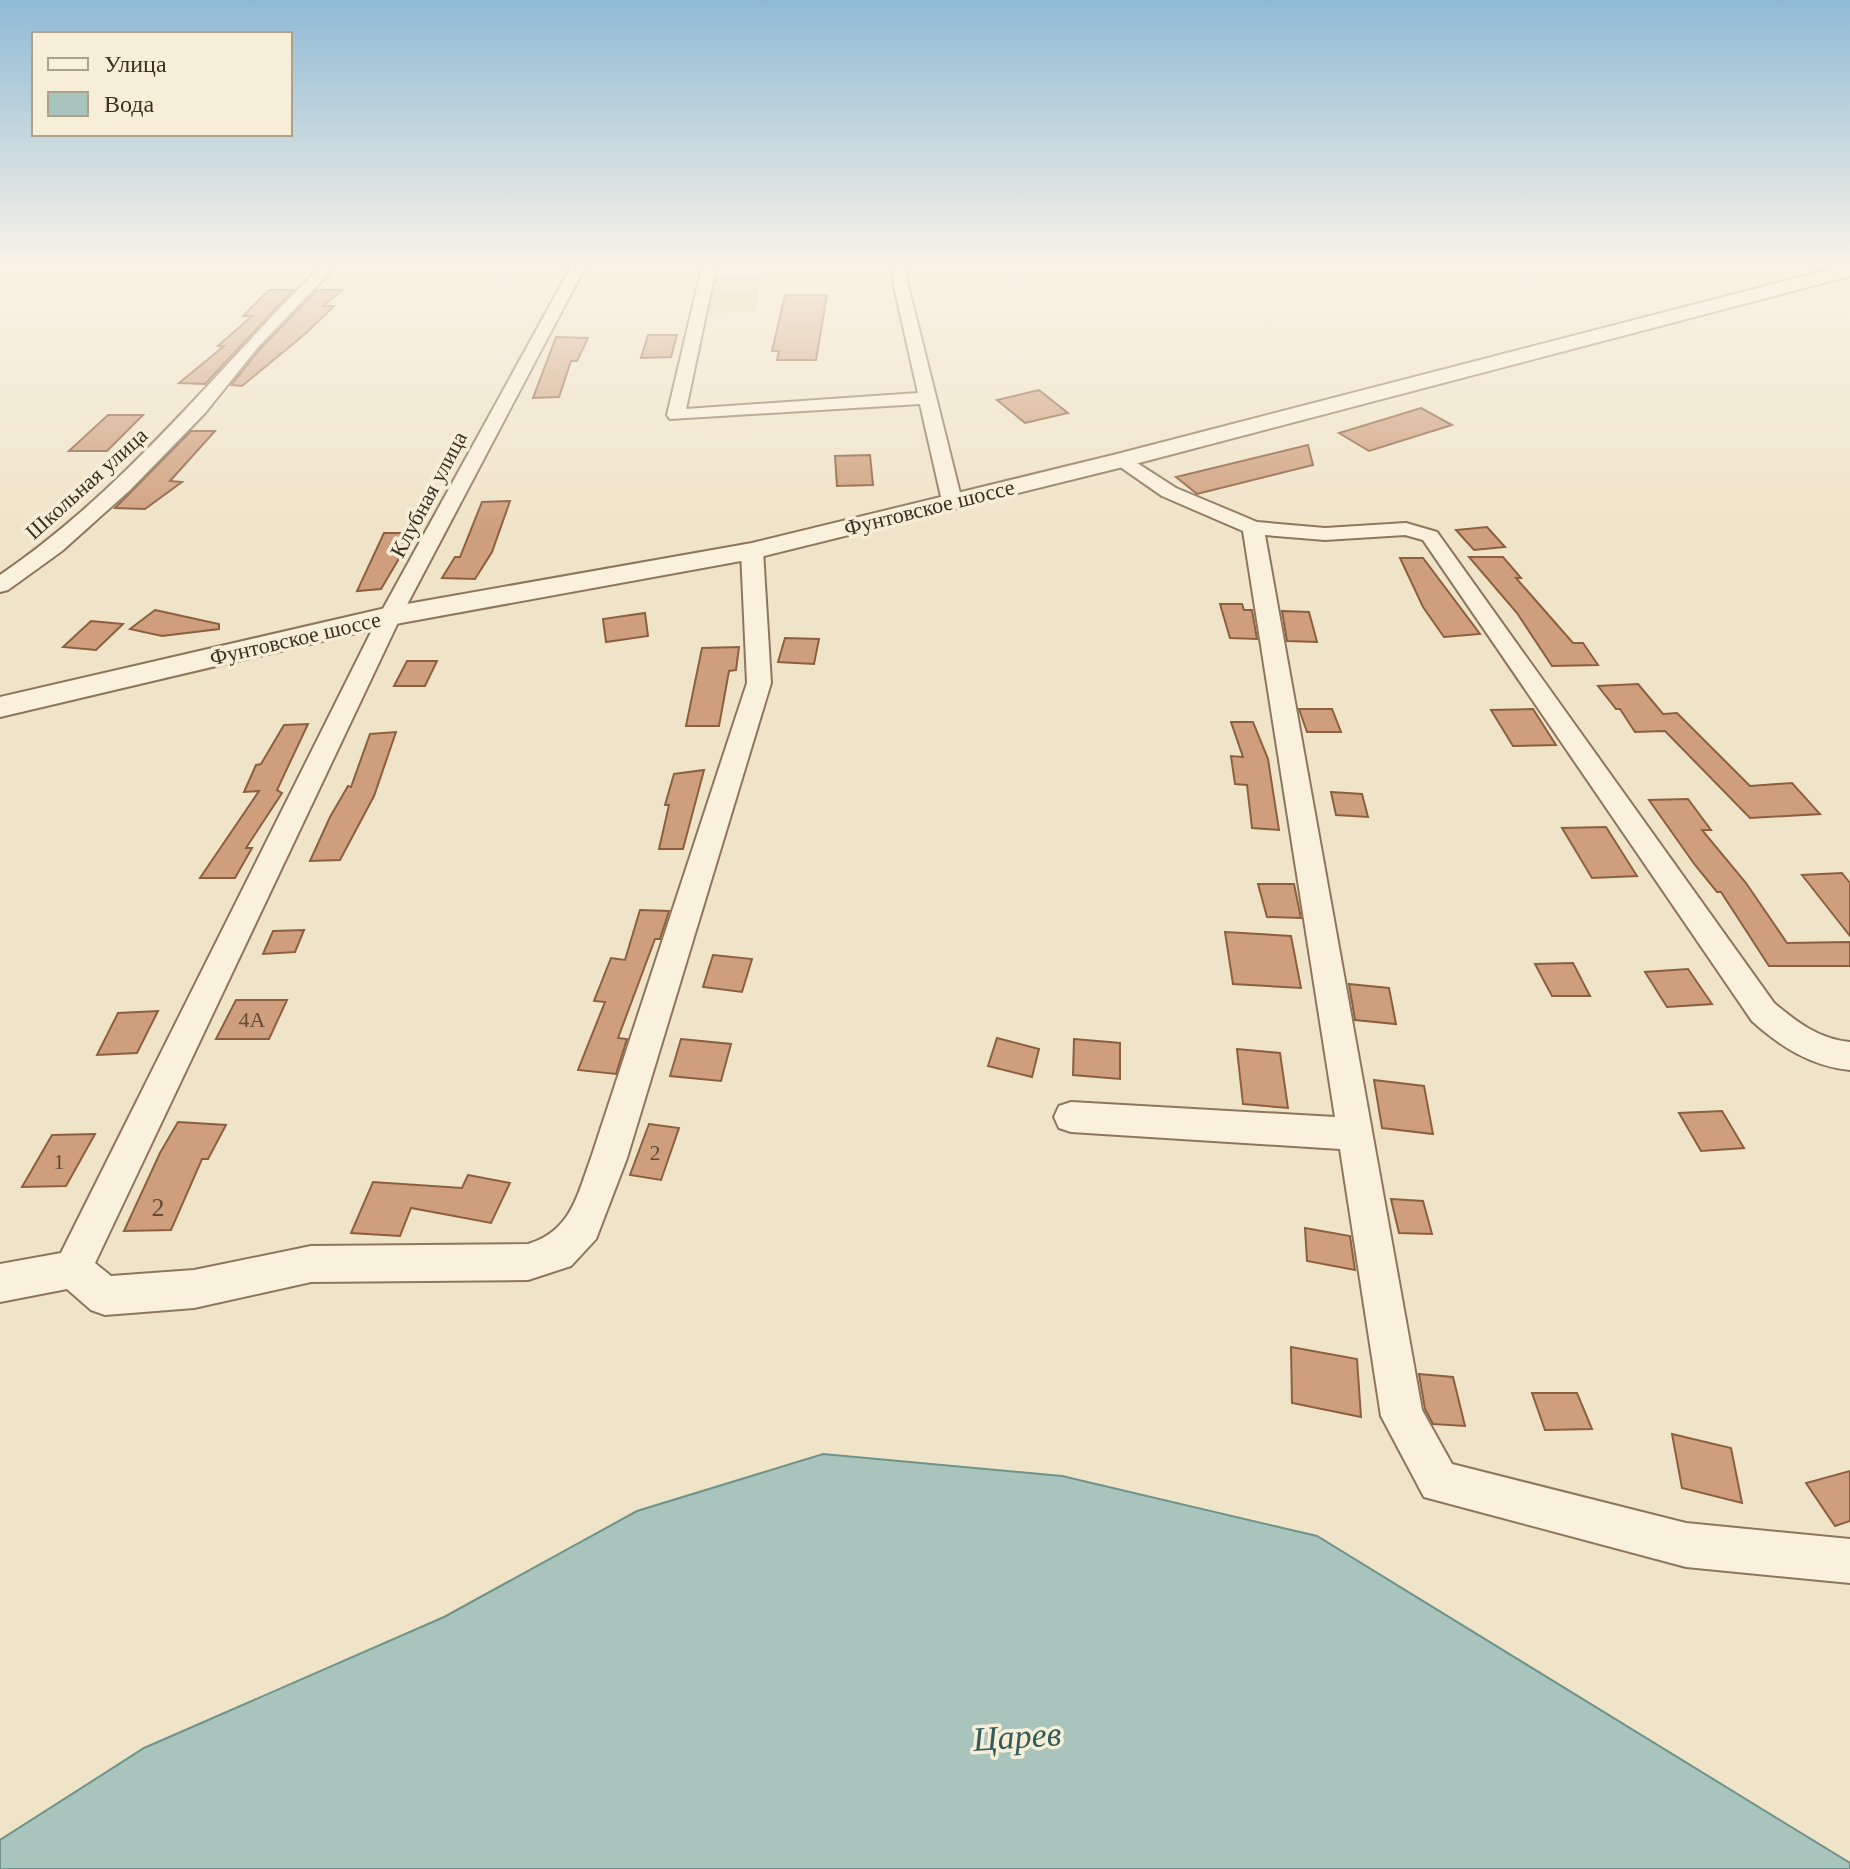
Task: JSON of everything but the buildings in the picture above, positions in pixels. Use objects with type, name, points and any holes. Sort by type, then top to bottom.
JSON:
[{"type":"street","name":"Школьная улица","points":[[0,585],[55,547],[123,486],[199,409],[244,354]]},
{"type":"street","name":"Клубная улица","points":[[73,1269],[390,616],[531,354]]},
{"type":"street","points":[[690,354],[676,415],[928,398]]},
{"type":"street","points":[[918,354],[952,501]]},
{"type":"street","name":"Фунтовское шоссе","points":[[0,707],[390,616],[752,551],[1123,460],[1528,354]]},
{"type":"street","points":[[1123,460],[1169,492],[1253,528],[1325,534],[1406,529],[1430,536],[1763,1012],[1795,1041],[1837,1056],[1850,1056]]},
{"type":"street","points":[[1253,528],[1402,1416],[1439,1482],[1686,1545],[1850,1561]]},
{"type":"street","points":[[0,1283],[73,1269],[105,1296],[194,1289],[311,1264],[528,1262],[558,1253],[583,1227],[609,1158],[759,683],[752,551]]},
{"type":"street","points":[[1071,1117],[1355,1134]]},
{"type":"water","name":"Царев","points":[[823,1454],[1062,1476],[1317,1536],[1850,1863],[1850,1869],[0,1869],[0,1840],[144,1748],[444,1617],[637,1511]]}]
